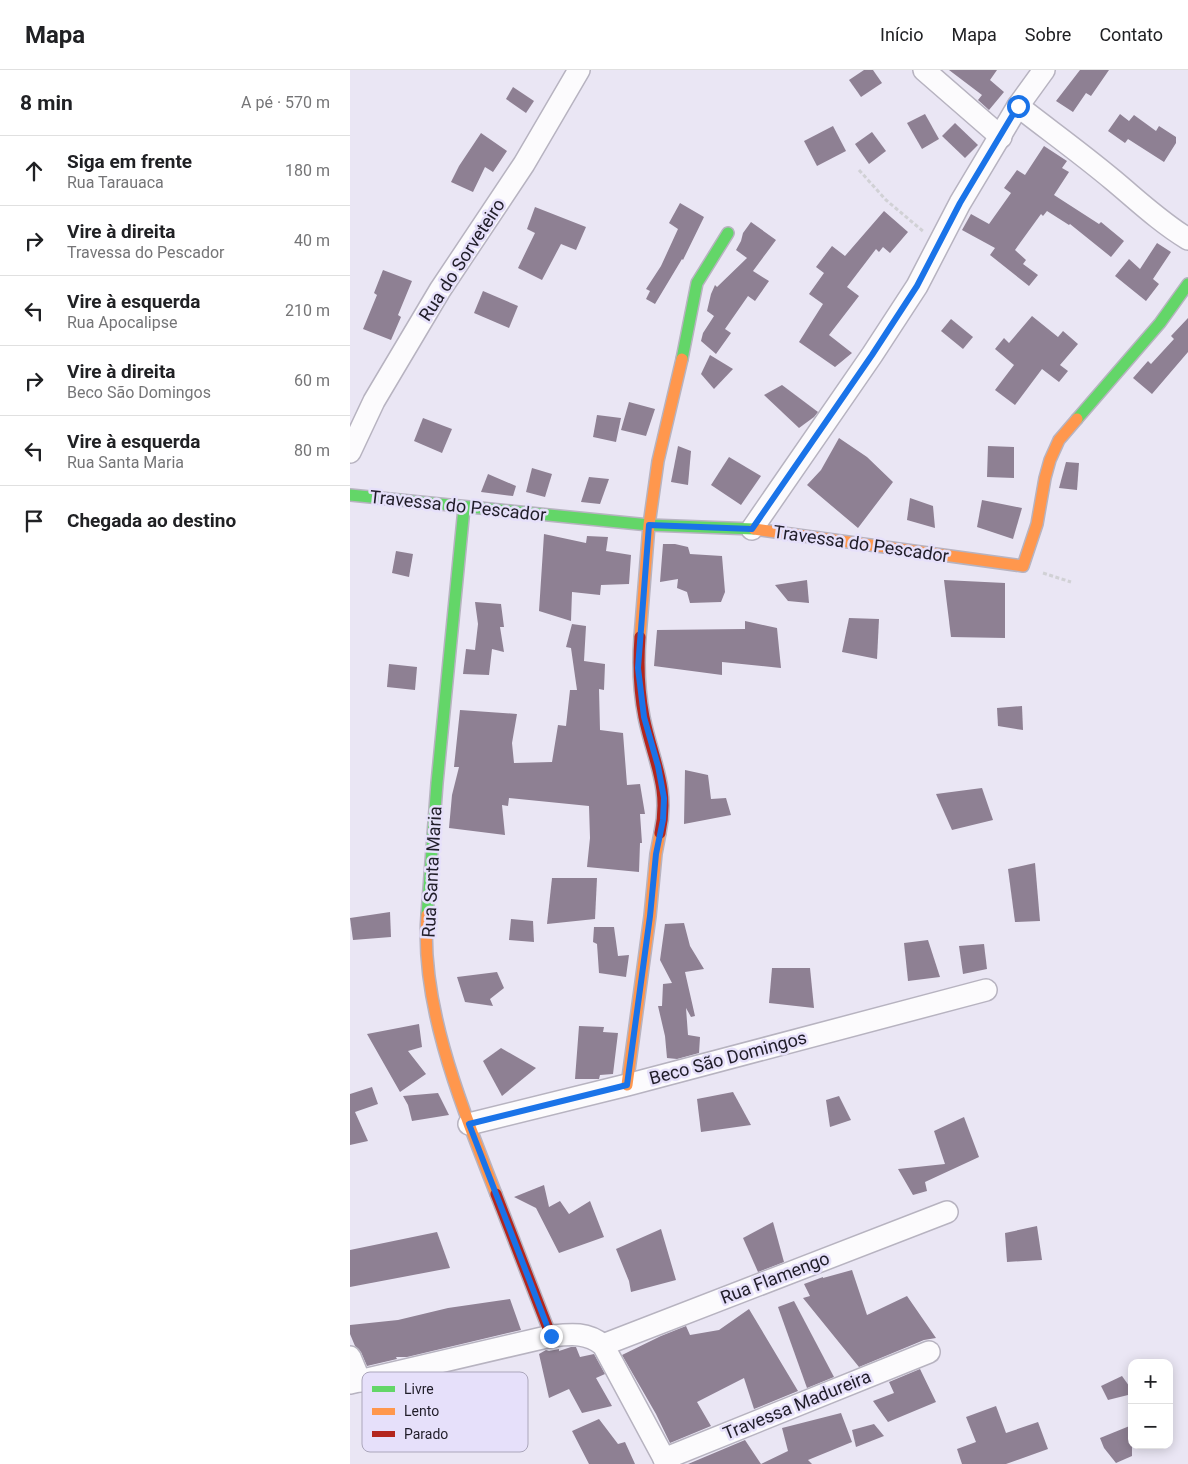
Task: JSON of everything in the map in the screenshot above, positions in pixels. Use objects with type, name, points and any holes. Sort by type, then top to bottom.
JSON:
[{"type":"street","name":"Rua do Sorveteiro","points":[[350,452],[374,401],[440,290],[524,164],[579,70]]},
{"type":"street","points":[[924,70],[1001,137]]},
{"type":"street","points":[[752,529],[872,355],[917,286],[960,203],[1018,106],[1044,70]]},
{"type":"street","points":[[1018,106],[1176,232],[1188,239]]},
{"type":"street","points":[[627,1085],[650,916],[656,854],[663,820],[664,798],[658,766],[644,717],[638,668],[649,525],[658,461],[676,388],[698,283],[728,233]]},
{"type":"street","points":[[1023,566],[1031,548],[1039,518],[1043,483],[1051,454],[1059,440],[1160,322],[1188,284]]},
{"type":"street","name":"Travessa do Pescador","points":[[350,495],[464,508],[649,525],[752,529],[1023,566]]},
{"type":"street","name":"Rua Santa Maria","points":[[464,508],[438,774],[426,928],[433,1000],[438,1029],[469,1124],[551,1336]]},
{"type":"street","name":"Beco São Domingos","points":[[469,1124],[627,1085],[986,990]]},
{"type":"street","name":"Rua Flamengo","points":[[603,1345],[947,1212]]},
{"type":"street","points":[[398,1372],[551,1336],[572,1334],[591,1337],[603,1345],[666,1461]]},
{"type":"street","name":"Travessa Madureira","points":[[666,1461],[929,1352]]},
{"type":"street","points":[[350,1357],[355,1382]]},
{"type":"path","points":[[859,170],[886,200],[923,230],[935,249]]},
{"type":"path","points":[[1023,566],[1071,582]]},
{"type":"building","points":[[864,70],[873,70],[882,83],[861,97],[849,80]]},
{"type":"building","points":[[949,70],[997,70],[990,80],[1004,92],[989,110],[978,100],[982,95]]},
{"type":"building","points":[[1080,70],[1109,70],[1091,96],[1086,93],[1073,112],[1056,101]]},
{"type":"building","points":[[513,87],[534,101],[526,113],[506,99]]},
{"type":"building","points":[[925,114],[939,139],[922,149],[907,123]]},
{"type":"building","points":[[1120,114],[1129,121],[1134,115],[1156,131],[1159,126],[1176,137],[1176,143],[1164,162],[1128,139],[1125,143],[1108,131]]},
{"type":"building","points":[[955,123],[978,145],[965,158],[942,136]]},
{"type":"building","points":[[833,126],[846,151],[817,166],[804,141]]},
{"type":"building","points":[[872,132],[886,151],[869,164],[855,144]]},
{"type":"building","points":[[481,133],[507,151],[493,172],[485,167],[473,192],[451,182],[459,166]]},
{"type":"building","points":[[1044,146],[1067,161],[1062,168],[1069,172],[1054,195],[1099,224],[1101,222],[1124,241],[1111,257],[1070,224],[1047,211],[1043,216],[1041,214],[1015,250],[1026,260],[1023,264],[1038,275],[1029,286],[990,255],[995,248],[962,230],[971,214],[989,224],[1011,193],[1004,188],[1017,170],[1025,175]]},
{"type":"building","points":[[680,203],[704,217],[683,260],[655,304],[646,299],[650,291],[646,289],[661,266],[678,229],[669,223]]},
{"type":"building","points":[[535,207],[586,227],[576,250],[561,244],[542,280],[518,268],[535,233],[527,229]]},
{"type":"building","points":[[884,211],[908,232],[890,253],[883,247],[879,252],[876,249],[847,287],[859,296],[829,335],[852,353],[835,367],[799,342],[823,304],[809,294],[824,273],[816,267],[832,246],[845,256]]},
{"type":"building","points":[[751,222],[776,240],[753,271],[769,281],[755,301],[748,296],[725,329],[731,333],[716,354],[701,341],[703,333],[714,316],[707,311],[711,294],[715,285],[717,287],[747,258],[736,250],[743,233]]},
{"type":"building","points":[[1157,243],[1171,252],[1153,279],[1159,284],[1146,301],[1115,276],[1129,259],[1140,269]]},
{"type":"building","points":[[383,270],[412,281],[398,315],[401,317],[391,340],[363,329],[377,295],[374,293]]},
{"type":"building","points":[[483,291],[518,306],[509,328],[474,313]]},
{"type":"building","points":[[1032,316],[1058,337],[1063,331],[1078,344],[1060,365],[1068,371],[1059,382],[1042,369],[1015,405],[995,390],[1014,365],[995,349],[1004,338],[1009,343]]},
{"type":"building","points":[[1188,318],[1188,352],[1152,394],[1133,378],[1148,361],[1151,364],[1174,339],[1171,336]]},
{"type":"building","points":[[951,319],[973,337],[963,349],[941,331]]},
{"type":"building","points":[[710,355],[733,369],[714,389],[701,374]]},
{"type":"building","points":[[782,385],[818,412],[799,428],[764,395]]},
{"type":"building","points":[[629,402],[655,409],[646,436],[621,430]]},
{"type":"building","points":[[597,415],[621,418],[616,442],[593,437]]},
{"type":"building","points":[[423,418],[452,429],[442,453],[414,441]]},
{"type":"building","points":[[839,438],[867,457],[893,482],[858,528],[807,485],[821,470]]},
{"type":"building","points":[[678,446],[691,451],[688,485],[671,482]]},
{"type":"building","points":[[988,446],[1014,447],[1014,478],[987,477]]},
{"type":"building","points":[[729,457],[761,476],[741,505],[711,485]]},
{"type":"building","points":[[1066,462],[1079,463],[1077,490],[1059,488]]},
{"type":"building","points":[[532,468],[552,474],[545,497],[526,492]]},
{"type":"building","points":[[488,474],[516,486],[513,496],[481,492]]},
{"type":"building","points":[[589,477],[609,479],[600,504],[581,502]]},
{"type":"building","points":[[910,498],[933,506],[935,528],[907,520]]},
{"type":"building","points":[[982,500],[1022,508],[1013,539],[977,527]]},
{"type":"building","points":[[544,534],[586,543],[587,536],[608,537],[606,551],[631,555],[629,584],[601,585],[600,595],[572,592],[571,621],[539,611]]},
{"type":"building","points":[[663,544],[688,547],[690,554],[722,556],[725,592],[721,602],[690,603],[687,592],[677,588],[678,579],[660,582]]},
{"type":"building","points":[[396,551],[413,554],[409,577],[392,573]]},
{"type":"building","points":[[807,580],[809,603],[788,601],[775,585]]},
{"type":"building","points":[[944,580],[1005,583],[1005,638],[951,637]]},
{"type":"building","points":[[475,602],[501,604],[504,627],[500,627],[504,652],[492,649],[489,675],[463,674],[466,649],[475,650],[478,624]]},
{"type":"building","points":[[849,618],[879,619],[877,659],[842,652]]},
{"type":"building","points":[[745,621],[777,628],[781,668],[722,662],[722,675],[654,666],[657,630],[745,629]]},
{"type":"building","points":[[572,624],[586,626],[584,661],[605,664],[604,690],[599,689],[600,730],[623,733],[627,785],[640,784],[645,814],[640,814],[642,843],[640,843],[639,872],[587,867],[590,838],[589,806],[509,798],[508,806],[502,805],[505,835],[449,828],[452,795],[459,767],[454,767],[460,710],[517,714],[512,743],[514,763],[552,762],[558,725],[566,726],[570,690],[577,690],[571,648],[566,647]]},
{"type":"building","points":[[389,664],[417,667],[415,690],[387,687]]},
{"type":"building","points":[[1022,706],[1023,730],[998,726],[997,708]]},
{"type":"building","points":[[685,770],[708,775],[711,799],[726,798],[731,815],[684,824]]},
{"type":"building","points":[[982,788],[993,820],[952,830],[936,794]]},
{"type":"building","points":[[1035,863],[1040,921],[1015,922],[1008,869]]},
{"type":"building","points":[[552,878],[597,878],[595,919],[547,924]]},
{"type":"building","points":[[390,912],[391,937],[353,940],[350,918]]},
{"type":"building","points":[[511,919],[533,921],[534,942],[509,940]]},
{"type":"building","points":[[684,923],[690,946],[704,969],[685,972],[695,1016],[691,1017],[686,1008],[688,1035],[700,1037],[699,1053],[677,1059],[667,1058],[665,1036],[658,1006],[662,1006],[663,984],[672,983],[660,960],[665,924]]},
{"type":"building","points":[[594,927],[614,927],[618,956],[629,955],[626,977],[599,973],[597,944],[593,942]]},
{"type":"building","points":[[928,940],[940,977],[908,981],[904,943]]},
{"type":"building","points":[[984,944],[987,969],[963,974],[959,946]]},
{"type":"building","points":[[772,968],[810,968],[814,1008],[769,1003]]},
{"type":"building","points":[[497,972],[504,988],[490,999],[493,1006],[465,1002],[457,977]]},
{"type":"building","points":[[419,1024],[422,1047],[408,1051],[426,1074],[400,1092],[367,1034]]},
{"type":"building","points":[[579,1026],[604,1027],[603,1032],[618,1033],[613,1074],[600,1075],[599,1079],[575,1079]]},
{"type":"building","points":[[501,1048],[536,1068],[502,1096],[483,1061]]},
{"type":"building","points":[[372,1087],[378,1104],[355,1112],[368,1141],[350,1145],[350,1094]]},
{"type":"building","points":[[733,1092],[751,1125],[701,1132],[697,1099]]},
{"type":"building","points":[[438,1093],[449,1115],[412,1121],[408,1105],[403,1096]]},
{"type":"building","points":[[839,1096],[851,1120],[830,1127],[826,1100]]},
{"type":"building","points":[[964,1117],[979,1157],[925,1182],[927,1191],[913,1195],[898,1169],[945,1164],[934,1131]]},
{"type":"building","points":[[544,1185],[549,1207],[560,1201],[569,1214],[590,1201],[604,1237],[559,1253],[536,1208],[514,1197]]},
{"type":"building","points":[[773,1222],[784,1262],[758,1272],[743,1238]]},
{"type":"building","points":[[1037,1226],[1042,1260],[1007,1262],[1005,1233]]},
{"type":"building","points":[[661,1229],[676,1280],[631,1292],[629,1281],[616,1249]]},
{"type":"building","points":[[437,1232],[450,1268],[350,1287],[350,1250]]},
{"type":"building","points":[[852,1270],[867,1315],[907,1296],[936,1338],[924,1340],[859,1367],[803,1298],[810,1296],[804,1284]]},
{"type":"building","points":[[510,1299],[521,1330],[407,1357],[396,1357],[397,1359],[367,1366],[350,1334],[350,1325],[398,1320],[448,1308]]},
{"type":"building","points":[[794,1301],[834,1377],[807,1388],[778,1307]]},
{"type":"building","points":[[749,1309],[798,1391],[754,1409],[744,1378],[697,1402],[711,1426],[670,1443],[656,1414],[622,1355],[686,1326],[690,1335],[719,1330]]},
{"type":"building","points":[[576,1347],[580,1357],[594,1354],[605,1374],[596,1378],[612,1406],[582,1413],[569,1389],[549,1398],[539,1354],[546,1350],[559,1349],[559,1351]]},
{"type":"building","points":[[920,1369],[936,1402],[888,1422],[873,1401],[894,1393],[889,1382]]},
{"type":"building","points":[[1122,1376],[1128,1384],[1128,1395],[1108,1400],[1101,1386]]},
{"type":"building","points":[[996,1406],[1006,1433],[1038,1422],[1048,1449],[1006,1464],[962,1464],[957,1449],[976,1442],[966,1417]]},
{"type":"building","points":[[841,1413],[852,1442],[808,1460],[812,1464],[761,1464],[788,1451],[782,1428]]},
{"type":"building","points":[[599,1419],[618,1444],[625,1442],[635,1464],[589,1464],[572,1431]]},
{"type":"building","points":[[874,1424],[884,1436],[856,1447],[852,1430]]},
{"type":"building","points":[[1128,1427],[1128,1449],[1132,1449],[1132,1456],[1116,1463],[1104,1448],[1100,1438]]},
{"type":"building","points":[[745,1440],[761,1464],[688,1464]]},
{"type":"traffic: fast","points":[[682,359],[697,283],[728,233]]},
{"type":"traffic: fast","points":[[1077,419],[1160,323],[1188,284]]},
{"type":"traffic: fast","points":[[350,495],[649,525],[754,529]]},
{"type":"traffic: fast","points":[[427,915],[437,783],[464,508]]},
{"type":"traffic: slow","points":[[640,637],[649,525],[658,461],[682,359]]},
{"type":"traffic: slow","points":[[754,529],[1023,566],[1037,524],[1050,460],[1059,440],[1077,419]]},
{"type":"traffic: slow","points":[[627,1085],[660,833]]},
{"type":"traffic: slow","points":[[427,915],[430,985],[437,1021],[458,1093],[496,1194]]},
{"type":"traffic: jam","points":[[640,637],[639,677],[642,707],[662,788],[663,817],[660,833]]},
{"type":"traffic: jam","points":[[496,1194],[551,1336]]},
{"type":"route","points":[[551,1336],[469,1124],[627,1085],[650,916],[656,854],[663,820],[664,798],[658,766],[644,717],[638,668],[649,525],[752,529],[796,467],[917,286],[960,203],[1018,106]]}]
